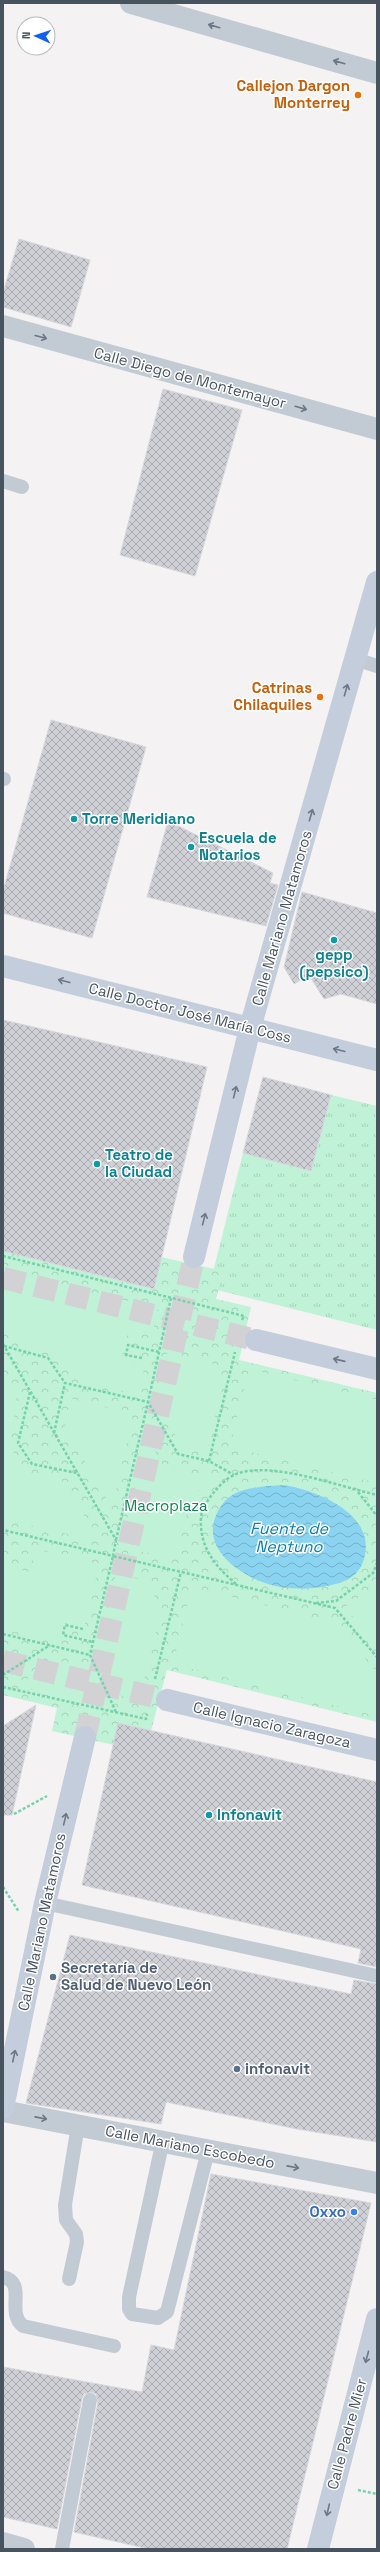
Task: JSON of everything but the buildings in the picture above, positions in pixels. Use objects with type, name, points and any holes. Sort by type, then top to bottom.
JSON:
[{"type":"street","points":[[131,3],[377,73]]},
{"type":"street","name":"Calle Diego de Montemayor","points":[[3,326],[377,429]]},
{"type":"street","name":"Calle Mariano Matamoros","points":[[194,1257],[250,1028],[377,582]]},
{"type":"street","name":"Calle Doctor José María Coss","points":[[3,966],[377,1060]]},
{"type":"street","points":[[246,1343],[377,1369]]},
{"type":"street","name":"Calle Ignacio Zaragoza","points":[[167,1700],[377,1750]]},
{"type":"street","name":"Calle Mariano Matamoros","points":[[3,2108],[45,1903],[85,1737]]},
{"type":"street","name":"Calle Mariano Escobedo","points":[[3,2111],[163,2140],[208,2151],[377,2183]]},
{"type":"street","name":"Calle Padre Mier","points":[[318,2549],[377,2319]]},
{"type":"street","points":[[3,2543],[24,2549]]},
{"type":"lane","points":[[3,480],[22,487]]},
{"type":"lane","points":[[355,659],[377,666]]},
{"type":"lane","points":[[45,1903],[377,1976]]},
{"type":"lane","points":[[69,2279],[77,2242],[76,2234],[64,2213],[78,2125]]},
{"type":"lane","points":[[163,2140],[129,2297],[129,2309],[132,2314],[158,2318],[167,2312],[208,2151]]},
{"type":"lane","points":[[3,2277],[12,2280],[16,2286],[16,2319],[24,2326],[114,2346]]},
{"type":"lane","points":[[62,2549],[90,2400]]},
{"type":"path","points":[[3,1256],[244,1316],[242,1323]]},
{"type":"path","points":[[116,1712],[90,1654],[172,1298]]},
{"type":"path","points":[[209,1461],[246,1343]]},
{"type":"path","points":[[3,1345],[48,1358],[65,1382],[148,1402],[178,1454],[209,1461],[234,1475],[274,1470],[377,1495]]},
{"type":"path","points":[[3,1345],[116,1540]]},
{"type":"path","points":[[142,1358],[126,1354],[128,1345],[159,1352]]},
{"type":"path","points":[[54,1433],[65,1382]]},
{"type":"path","points":[[30,1391],[18,1443],[32,1464],[77,1473]]},
{"type":"path","points":[[234,1475],[209,1499],[201,1514],[201,1527],[204,1546],[216,1567],[236,1585]]},
{"type":"path","points":[[357,1491],[377,1516]]},
{"type":"path","points":[[3,1530],[335,1608],[377,1657]]},
{"type":"path","points":[[314,1604],[336,1601],[373,1573],[377,1563]]},
{"type":"path","points":[[155,1680],[181,1572]]},
{"type":"path","points":[[83,1629],[65,1625],[63,1635],[93,1642]]},
{"type":"path","points":[[3,1634],[90,1654]]},
{"type":"path","points":[[3,1675],[50,1645]]},
{"type":"path","points":[[3,1687],[146,1719],[148,1711]]},
{"type":"path","points":[[14,1814],[49,1794]]},
{"type":"path","points":[[3,1887],[21,1915]]},
{"type":"green space","points":[[331,1095],[377,1106],[377,1330],[209,1288],[243,1153],[311,1171]]},
{"type":"green space","name":"Macroplaza","points":[[3,1251],[153,1289],[161,1257],[223,1271],[216,1299],[251,1307],[239,1360],[377,1393],[377,1722],[167,1670],[151,1731],[114,1745],[52,1731],[57,1708],[3,1695]]},
{"type":"green space","points":[[3,1272],[158,1308],[152,1336],[128,1331],[122,1358],[145,1364],[138,1394],[78,1381],[60,1355],[17,1342],[3,1317]]},
{"type":"green space","points":[[167,1352],[214,1364],[223,1383],[206,1453],[182,1447],[155,1399]]},
{"type":"green space","points":[[249,1369],[377,1400],[377,1483],[230,1447]]},
{"type":"green space","points":[[3,1375],[17,1400],[9,1445],[27,1474],[65,1482],[98,1541],[3,1519]]},
{"type":"green space","points":[[72,1399],[133,1414],[112,1508],[65,1427]]},
{"type":"green space","points":[[148,1438],[164,1467],[218,1479],[198,1490],[188,1506],[177,1559],[139,1551],[126,1523]]},
{"type":"green space","points":[[26,1547],[99,1564],[84,1628],[65,1623],[60,1642],[3,1629],[3,1566],[40,1574]]},
{"type":"green space","points":[[116,1574],[143,1580],[162,1607],[141,1692],[132,1699],[118,1695],[98,1653]]},
{"type":"green space","points":[[377,1579],[377,1646],[345,1607],[370,1590]]},
{"type":"green space","points":[[192,1587],[335,1623],[377,1673],[377,1716],[173,1664]]},
{"type":"green space","points":[[64,1661],[85,1665],[99,1698],[89,1704],[33,1691],[27,1679]]},
{"type":"water","name":"Fuente de Neptuno","points":[[283,1485],[312,1492],[327,1499],[341,1507],[353,1517],[362,1529],[366,1543],[364,1559],[361,1567],[351,1577],[343,1582],[317,1588],[302,1589],[280,1587],[255,1579],[231,1564],[222,1554],[215,1543],[213,1531],[215,1518],[224,1503],[234,1494],[243,1490]]},
{"type":"tunnel","points":[[85,1737],[194,1257]]},
{"type":"tunnel","points":[[3,1278],[256,1340]]},
{"type":"tunnel","points":[[3,1661],[167,1700]]},
{"type":"place","name":"Callejon Dargon Monterrey","points":[[358,95]]},
{"type":"place","name":"Catrinas Chilaquiles","points":[[320,697]]},
{"type":"place","name":"Torre Meridiano","points":[[74,819]]},
{"type":"place","name":"Escuela de Notarios","points":[[191,847]]},
{"type":"place","name":"gepp (pepsico)","points":[[334,940]]},
{"type":"place","name":"Teatro de la Ciudad","points":[[97,1164]]},
{"type":"place","name":"Infonavit","points":[[209,1815]]},
{"type":"place","name":"Secretaría de Salud de Nuevo León","points":[[53,1977]]},
{"type":"place","name":"infonavit","points":[[237,2069]]},
{"type":"place","name":"Oxxo","points":[[354,2212]]}]
